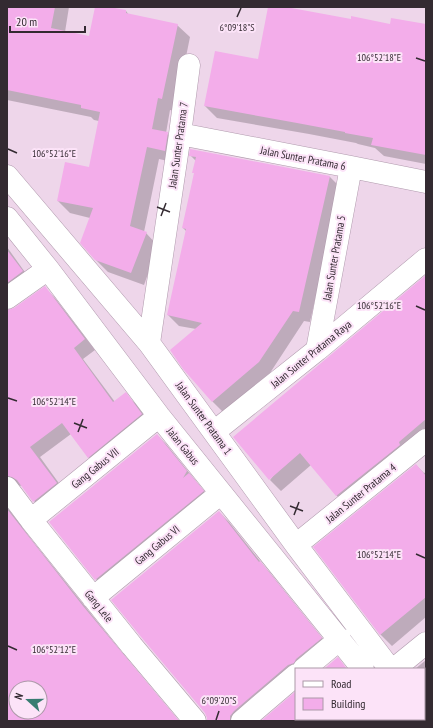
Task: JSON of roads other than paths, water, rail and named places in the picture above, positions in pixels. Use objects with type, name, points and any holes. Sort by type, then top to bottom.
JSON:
[{"type":"street","name":"Jalan Sunter Pratama 7","points":[[149,343],[189,65]]},
{"type":"street","name":"Jalan Sunter Pratama 6","points":[[180,134],[426,182]]},
{"type":"street","name":"Jalan Sunter Pratama 5","points":[[317,350],[351,167]]},
{"type":"street","name":"Jalan Sunter Pratama 1","points":[[7,176],[149,343],[296,545],[389,668]]},
{"type":"street","name":"Jalan Gabus","points":[[7,218],[48,269],[159,416],[363,668]]},
{"type":"street","name":"Jalan Sunter Pratama Raya","points":[[214,432],[317,350],[426,259]]},
{"type":"street","points":[[7,298],[48,269]]},
{"type":"street","name":"Gang Gabus VII","points":[[31,520],[159,416]]},
{"type":"street","name":"Jalan Sunter Pratama 4","points":[[296,545],[426,440]]},
{"type":"street","name":"Gang Gabus VI","points":[[93,598],[220,493]]},
{"type":"street","name":"Gang Lele","points":[[10,496],[195,721]]},
{"type":"street","points":[[305,668],[340,639]]},
{"type":"street","points":[[395,668],[426,643]]},
{"type":"street","points":[[242,721],[295,676]]}]
